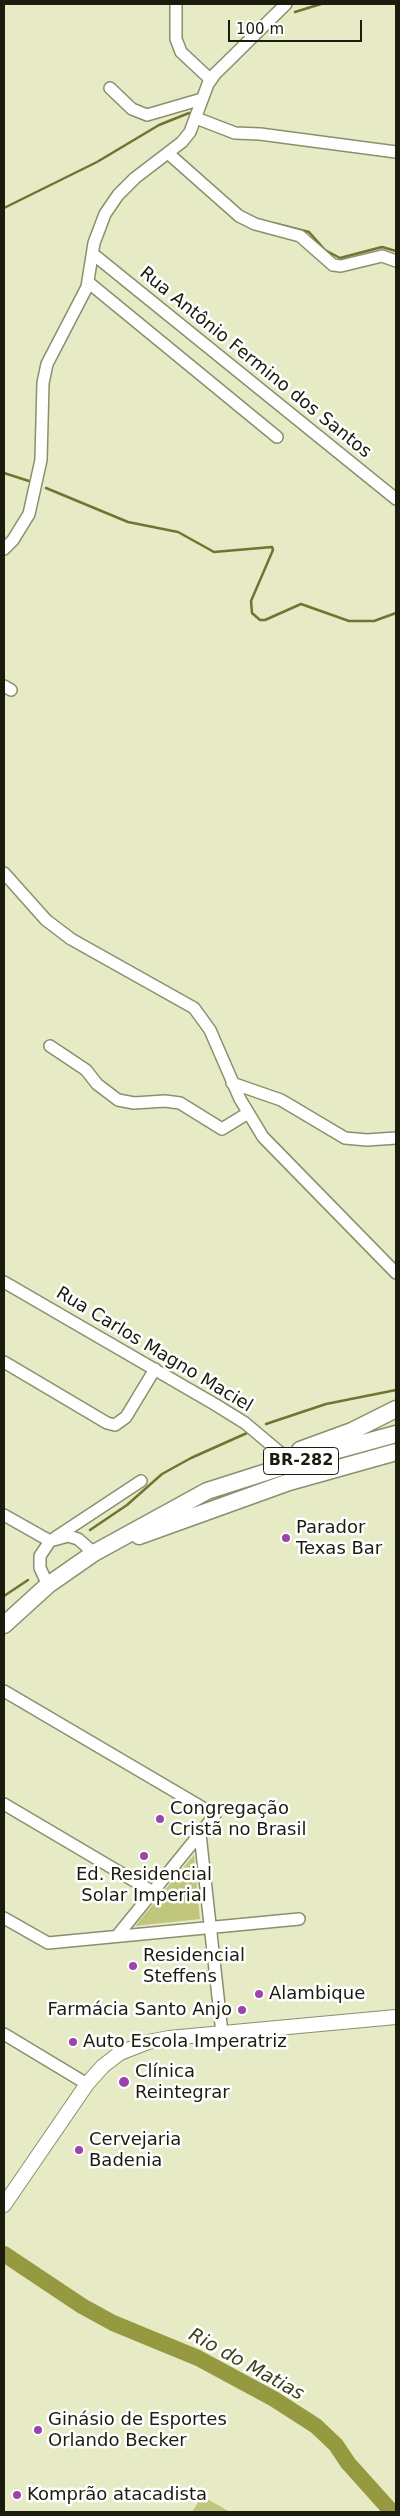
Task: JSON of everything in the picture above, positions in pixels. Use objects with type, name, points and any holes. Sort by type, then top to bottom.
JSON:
[{"type":"highway","points":[[207,1491],[283,1455],[352,1431],[396,1409]]},
{"type":"highway","name":"BR-282","points":[[4,1625],[48,1585],[98,1550],[207,1491],[323,1454],[396,1434]]},
{"type":"highway","points":[[98,1550],[289,1482],[396,1452]]},
{"type":"main road","points":[[4,2205],[87,2084],[111,2060],[133,2047],[158,2040],[396,2017]]},
{"type":"street","points":[[176,4],[178,45],[184,56],[211,80]]},
{"type":"street","points":[[4,549],[14,540],[25,521],[37,488],[41,460],[43,383],[47,364],[88,282],[93,254],[105,214],[118,195],[136,178],[169,154],[190,132],[211,80],[286,4]]},
{"type":"street","points":[[110,88],[132,109],[147,115],[202,99]]},
{"type":"street","points":[[196,118],[235,133],[260,134],[396,152]]},
{"type":"street","points":[[169,154],[244,219],[300,236],[334,265],[341,266],[382,256],[396,261]]},
{"type":"street","name":"Rua Antônio Fermino dos Santos","points":[[93,254],[396,499]]},
{"type":"street","points":[[88,282],[278,437]]},
{"type":"street","points":[[4,873],[46,920],[71,939],[194,1008],[210,1030],[232,1083],[248,1113],[273,1149],[396,1273]]},
{"type":"street","points":[[50,1046],[86,1070],[108,1094],[124,1102],[165,1101],[180,1103],[222,1129],[248,1113]]},
{"type":"street","points":[[232,1083],[281,1100],[346,1138],[367,1140],[396,1138]]},
{"type":"street","name":"Rua Carlos Magno Maciel","points":[[4,1282],[245,1423],[283,1455]]},
{"type":"street","points":[[4,1362],[108,1423],[116,1425],[126,1418],[155,1369]]},
{"type":"street","points":[[48,1585],[40,1568],[40,1556],[50,1541],[141,1481]]},
{"type":"street","points":[[4,1515],[50,1541],[68,1536],[78,1539],[98,1550]]},
{"type":"street","points":[[4,1690],[215,1816],[117,1936]]},
{"type":"street","points":[[4,1804],[153,1892]]},
{"type":"street","points":[[200,1834],[222,2033]]},
{"type":"street","points":[[4,1918],[48,1943],[299,1918]]},
{"type":"street","points":[[4,2034],[87,2084]]},
{"type":"green space","points":[[194,1855],[200,1919],[135,1926]]},
{"type":"green space","points":[[202,2496],[230,2512],[192,2512]]},
{"type":"waterway","points":[[295,12],[321,4]]},
{"type":"waterway","points":[[4,208],[97,162],[159,125],[189,113]]},
{"type":"waterway","points":[[273,223],[309,232],[325,250],[340,258],[382,247],[396,251]]},
{"type":"waterway","points":[[4,473],[32,482]]},
{"type":"waterway","points":[[46,488],[128,522],[178,532],[214,552],[272,547],[273,550],[251,601],[252,613],[260,620],[265,620],[301,604],[349,621],[374,621],[396,613]]},
{"type":"waterway","points":[[266,1424],[326,1404],[396,1390]]},
{"type":"waterway","points":[[90,1530],[127,1505],[162,1474],[191,1458],[247,1433]]},
{"type":"waterway","points":[[4,1596],[28,1580]]},
{"type":"waterway","name":"Rio do Matias","points":[[4,2254],[82,2306],[113,2323],[198,2358],[274,2399],[316,2426],[336,2445],[348,2463],[392,2512]]},
{"type":"place","name":"Parador Texas Bar","points":[[286,1538]]},
{"type":"place","name":"Congregação Cristã no Brasil","points":[[160,1819]]},
{"type":"place","name":"Ed. Residencial Solar Imperial","points":[[144,1856]]},
{"type":"place","name":"Residencial Steffens","points":[[133,1966]]},
{"type":"place","name":"Alambique","points":[[259,1994]]},
{"type":"place","name":"Farmácia Santo Anjo","points":[[242,2010]]},
{"type":"place","name":"Auto Escola Imperatriz","points":[[73,2042]]},
{"type":"place","name":"Clínica Reintegrar","points":[[124,2082]]},
{"type":"place","name":"Cervejaria Badenia","points":[[79,2150]]},
{"type":"place","name":"Ginásio de Esportes Orlando Becker","points":[[38,2430]]},
{"type":"place","name":"Komprão atacadista","points":[[17,2495]]}]
